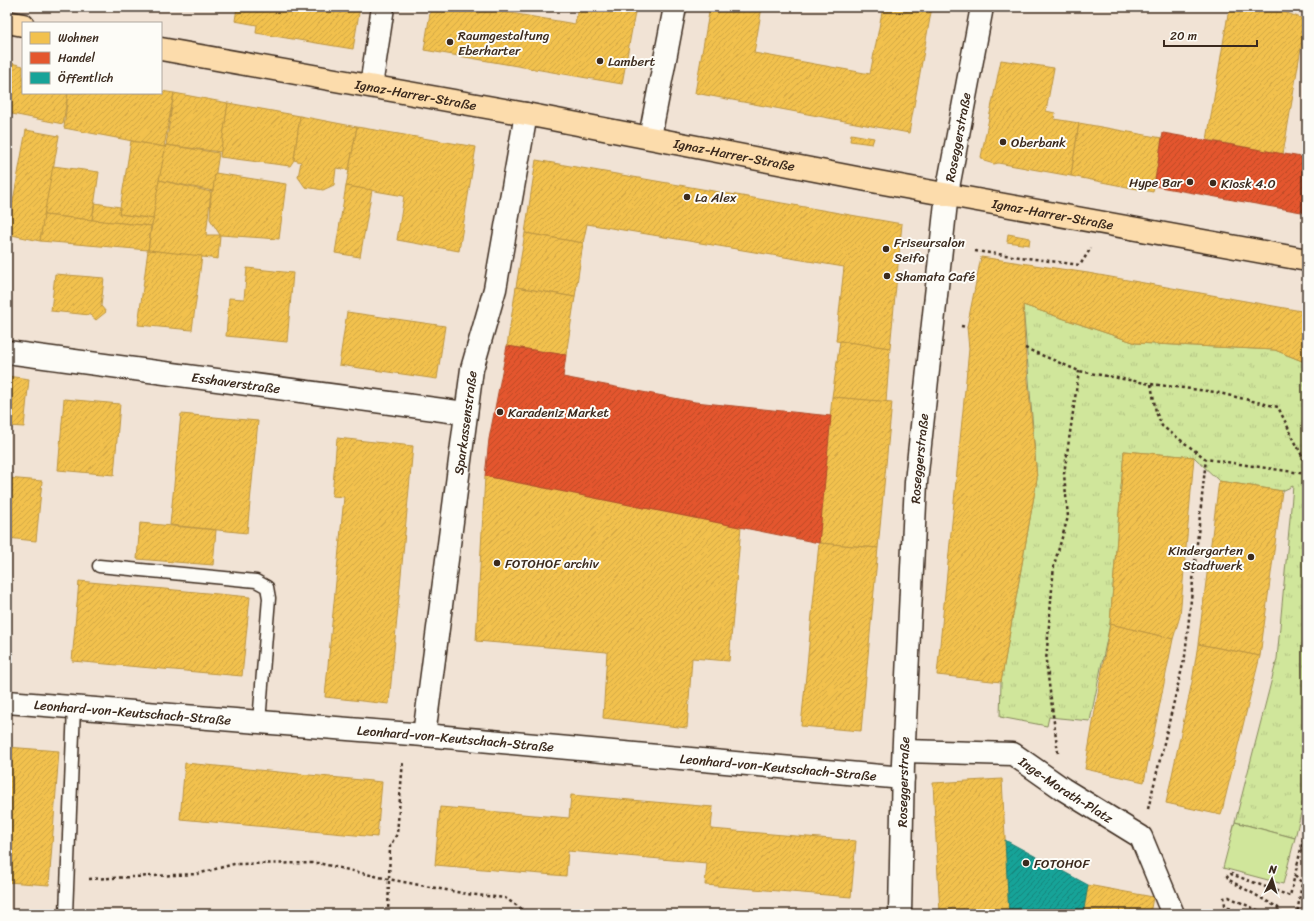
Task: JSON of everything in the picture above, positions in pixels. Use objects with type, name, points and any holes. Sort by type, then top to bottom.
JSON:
[{"type":"main road","points":[[7,22],[22,25]]},
{"type":"main road","name":"Ignaz-Harrer-Straße","points":[[162,49],[526,114],[867,180],[947,193],[1307,260]]},
{"type":"street","points":[[371,86],[382,7]]},
{"type":"street","points":[[650,137],[676,7]]},
{"type":"street","name":"Roseggerstraße","points":[[900,914],[904,751],[916,482],[947,193],[982,7]]},
{"type":"street","name":"Sparkassenstraße","points":[[424,735],[465,413],[472,369],[495,288],[526,114]]},
{"type":"street","name":"Esshaverstraße","points":[[7,352],[465,413]]},
{"type":"street","name":"Leonhard-von-Keutschach-Straße","points":[[7,702],[424,735],[903,778]]},
{"type":"street","name":"Inge-Morath-Platz","points":[[904,751],[1013,754],[1063,789],[1141,837]]},
{"type":"street","points":[[1141,837],[1173,914]]},
{"type":"lane","points":[[99,566],[256,581],[267,587],[269,598],[259,722]]},
{"type":"lane","points":[[66,914],[74,707]]},
{"type":"path","points":[[975,251],[1080,265],[1093,246]]},
{"type":"path","points":[[961,326],[967,327]]},
{"type":"path","points":[[1025,348],[1079,372],[1151,384],[1215,392],[1278,407],[1307,466]]},
{"type":"path","points":[[1063,789],[1046,661],[1054,565],[1068,517],[1064,474],[1079,372]]},
{"type":"path","points":[[1151,384],[1156,412],[1162,426],[1206,459],[1307,474]]},
{"type":"path","points":[[1141,837],[1185,656],[1206,459]]},
{"type":"path","points":[[388,914],[390,846],[397,834],[404,759]]},
{"type":"path","points":[[1280,914],[1281,911],[1277,907],[1229,880],[1227,876],[1231,874],[1290,896],[1307,823]]},
{"type":"path","points":[[67,880],[197,874],[234,864],[318,863],[388,879],[467,894],[505,898],[530,914]]},
{"type":"path","points":[[1295,875],[1302,882],[1297,914]]},
{"type":"path","points":[[1241,914],[1225,905],[1224,898],[1228,898],[1266,914]]},
{"type":"green space","points":[[1023,305],[1136,343],[1275,350],[1307,363],[1307,787],[1295,838],[1235,822],[1277,659],[1293,486],[1282,491],[1219,481],[1194,457],[1124,451],[1110,624],[1090,721],[1049,717],[1047,726],[1000,717],[1001,682],[1037,479]]},
{"type":"green space","points":[[1235,822],[1295,838],[1283,884],[1223,868]]},
{"type":"building: Wohnen","points":[[237,7],[360,7],[353,49],[256,33],[257,25],[235,21]]},
{"type":"building: Wohnen","points":[[431,7],[493,7],[493,10],[575,24],[578,7],[636,7],[622,84],[424,50]]},
{"type":"building: Wohnen","points":[[710,7],[762,7],[754,53],[870,74],[883,7],[932,7],[909,133],[695,93]]},
{"type":"building: Wohnen","points":[[1232,7],[1270,7],[1301,18],[1305,24],[1283,154],[1207,140],[1228,14]]},
{"type":"building: Wohnen","points":[[1001,60],[1054,68],[1046,111],[1055,113],[1054,119],[1079,123],[1071,176],[998,163],[994,164],[984,161],[981,157]]},
{"type":"building: Wohnen","points":[[7,62],[22,66],[22,94],[68,94],[63,124],[7,113]]},
{"type":"building: Wohnen","points":[[162,91],[174,93],[164,147],[64,128],[68,94],[162,94]]},
{"type":"building: Wohnen","points":[[174,93],[228,103],[221,152],[166,145]]},
{"type":"building: Wohnen","points":[[228,103],[300,116],[294,160],[290,166],[220,157]]},
{"type":"building: Wohnen","points":[[300,116],[357,127],[349,170],[336,168],[334,185],[323,190],[305,187],[298,177],[301,162],[294,160]]},
{"type":"building: Wohnen","points":[[1079,123],[1162,138],[1153,192],[1071,176]]},
{"type":"building: Wohnen","points":[[357,127],[476,147],[459,251],[397,240],[404,196],[346,186]]},
{"type":"building: Wohnen","points":[[26,130],[59,136],[40,241],[7,234]]},
{"type":"building: Wohnen","points":[[851,134],[874,138],[872,144],[850,141]]},
{"type":"building: Wohnen","points":[[131,141],[164,147],[166,145],[154,219],[119,214]]},
{"type":"building: Wohnen","points":[[166,145],[219,153],[213,191],[159,180]]},
{"type":"building: Wohnen","points":[[536,160],[902,224],[890,348],[836,341],[844,267],[587,224],[583,243],[525,233]]},
{"type":"building: Wohnen","points":[[53,166],[99,172],[92,220],[44,215]]},
{"type":"building: Wohnen","points":[[215,173],[286,184],[279,239],[220,235],[210,219],[211,192],[213,191]]},
{"type":"building: Wohnen","points":[[159,180],[211,192],[206,235],[220,235],[218,259],[148,250]]},
{"type":"building: Wohnen","points":[[346,186],[372,190],[360,257],[335,253]]},
{"type":"building: Wohnen","points":[[95,203],[120,207],[119,214],[154,219],[151,226],[92,220]]},
{"type":"building: Wohnen","points":[[44,215],[151,226],[148,250],[40,241]]},
{"type":"building: Wohnen","points":[[525,233],[583,243],[575,297],[516,287]]},
{"type":"building: Wohnen","points":[[1008,234],[1030,238],[1029,245],[1007,242]]},
{"type":"building: Wohnen","points":[[148,250],[202,256],[192,330],[138,325]]},
{"type":"building: Wohnen","points":[[981,257],[1088,273],[1307,312],[1307,363],[1275,350],[1136,343],[1023,305],[1025,348],[1037,479],[1001,682],[937,675],[969,349],[967,327]]},
{"type":"building: Wohnen","points":[[247,268],[293,273],[287,342],[226,336],[229,298],[244,299]]},
{"type":"building: Wohnen","points":[[55,274],[104,278],[101,306],[106,312],[96,320],[90,315],[51,311]]},
{"type":"building: Wohnen","points":[[516,287],[575,297],[566,355],[507,346]]},
{"type":"building: Wohnen","points":[[347,312],[445,326],[437,379],[339,365]]},
{"type":"building: Wohnen","points":[[840,341],[890,348],[886,402],[832,397]]},
{"type":"building: Wohnen","points":[[7,376],[29,379],[24,427],[7,426]]},
{"type":"building: Wohnen","points":[[832,397],[892,402],[878,548],[819,543]]},
{"type":"building: Wohnen","points":[[64,399],[120,404],[114,475],[58,470]]},
{"type":"building: Wohnen","points":[[181,414],[258,421],[247,533],[170,525]]},
{"type":"building: Wohnen","points":[[337,438],[413,446],[389,704],[325,697],[344,497],[332,496]]},
{"type":"building: Wohnen","points":[[1124,451],[1194,457],[1180,616],[1173,639],[1110,624]]},
{"type":"building: Wohnen","points":[[485,476],[741,527],[729,661],[692,658],[687,728],[603,718],[607,652],[476,641]]},
{"type":"building: Wohnen","points":[[7,478],[42,481],[36,541],[7,538]]},
{"type":"building: Wohnen","points":[[1219,481],[1282,491],[1260,656],[1198,644]]},
{"type":"building: Wohnen","points":[[140,523],[216,530],[213,565],[137,559]]},
{"type":"building: Wohnen","points":[[819,543],[878,548],[861,731],[801,726]]},
{"type":"building: Wohnen","points":[[79,581],[250,597],[242,676],[72,661]]},
{"type":"building: Wohnen","points":[[1110,624],[1173,639],[1144,782],[1085,769]]},
{"type":"building: Wohnen","points":[[1198,644],[1260,656],[1221,815],[1166,803],[1192,682]]},
{"type":"building: Wohnen","points":[[7,747],[59,751],[49,885],[7,882]]},
{"type":"building: Wohnen","points":[[185,763],[382,782],[377,837],[180,819]]},
{"type":"building: Wohnen","points":[[1002,779],[1009,914],[940,914],[933,783]]},
{"type":"building: Wohnen","points":[[571,795],[713,807],[711,829],[856,841],[851,897],[705,885],[707,863],[568,851],[566,876],[435,865],[440,807],[569,818]]},
{"type":"building: Wohnen","points":[[1088,885],[1153,897],[1150,914],[1083,914]]},
{"type":"building: Handel","points":[[1163,133],[1307,158],[1307,213],[1154,186]]},
{"type":"building: Handel","points":[[507,346],[566,355],[563,377],[695,402],[831,416],[819,543],[485,476],[489,439]]},
{"type":"building: Öffentlich","name":"FOTOHOF","points":[[1005,840],[1088,885],[1083,914],[1009,914]]},
{"type":"place","name":"Raumgestaltung Eberharter","points":[[450,42]]},
{"type":"place","name":"Lambert","points":[[600,61]]},
{"type":"place","name":"Oberbank","points":[[1003,142]]},
{"type":"place","name":"Hype Bar","points":[[1190,182]]},
{"type":"place","name":"Kiosk 4.0","points":[[1213,183]]},
{"type":"place","name":"La Alex","points":[[687,197]]},
{"type":"place","name":"Friseursalon Seifo","points":[[886,249]]},
{"type":"place","name":"Shamata Café","points":[[887,276]]},
{"type":"place","name":"Karadeniz Market","points":[[500,412]]},
{"type":"place","name":"Kindergarten Stadtwerk","points":[[1251,557]]},
{"type":"place","name":"FOTOHOF archiv","points":[[497,563]]},
{"type":"place","name":"FOTOHOF","points":[[1026,863]]}]
